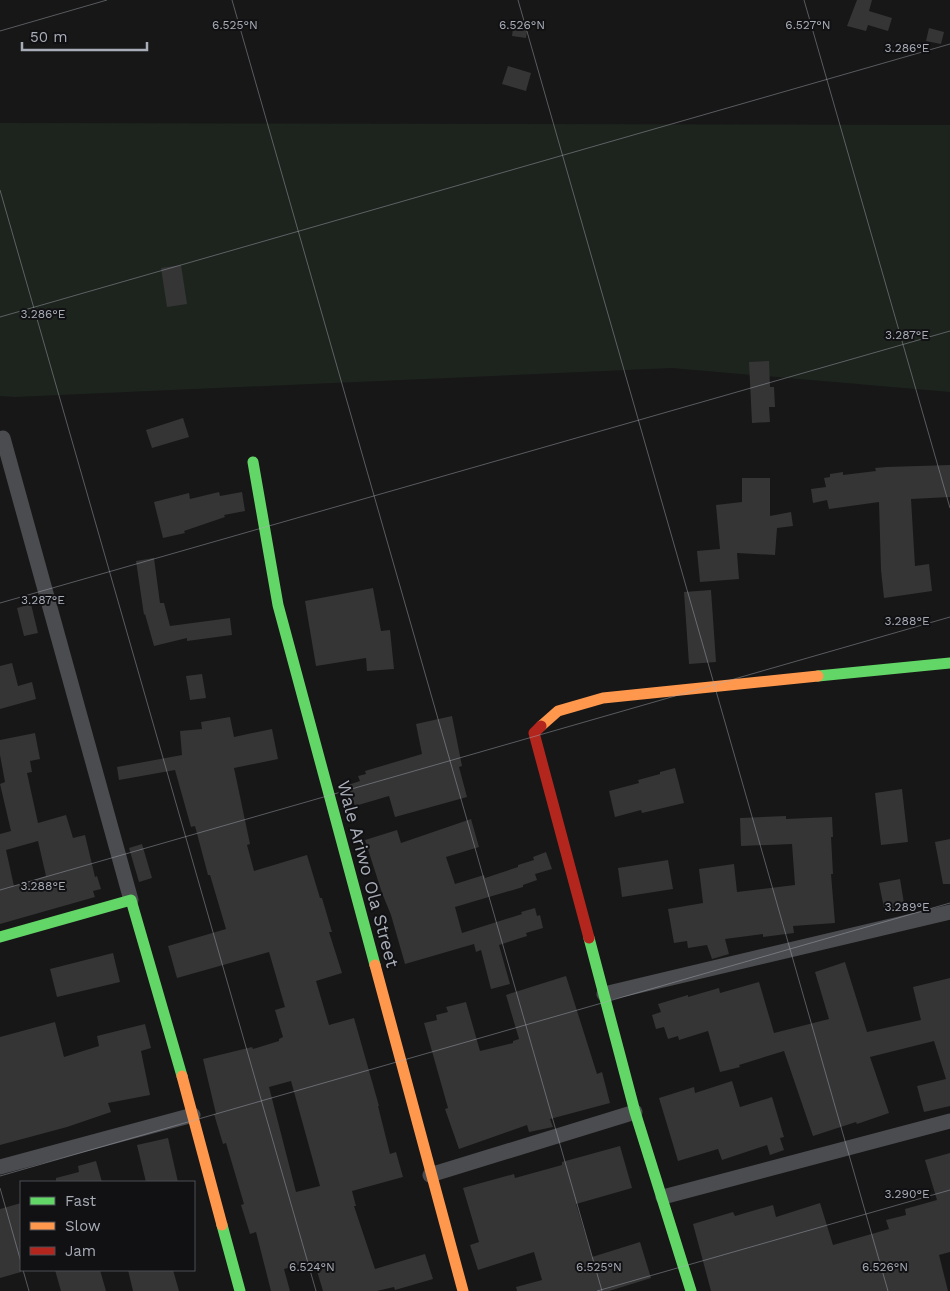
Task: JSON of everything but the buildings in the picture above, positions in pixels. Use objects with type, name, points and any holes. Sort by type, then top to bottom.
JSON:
[{"type":"street","points":[[3,438],[131,900],[194,1115],[240,1291]]},
{"type":"street","name":"Wale Ariwo Ola Street","points":[[253,462],[278,605],[430,1175],[463,1291]]},
{"type":"street","points":[[691,1291],[635,1112],[534,733],[558,711],[603,698],[950,663]]},
{"type":"street","points":[[0,937],[131,900]]},
{"type":"street","points":[[604,994],[950,912]]},
{"type":"street","points":[[430,1175],[635,1112]]},
{"type":"street","points":[[0,1168],[194,1115]]},
{"type":"street","points":[[662,1198],[950,1122]]},
{"type":"shaded area","points":[[0,123],[950,125],[950,392],[672,368],[15,397],[0,396]]},
{"type":"traffic: fast","points":[[253,462],[278,605],[375,965]]},
{"type":"traffic: fast","points":[[818,676],[950,663]]},
{"type":"traffic: fast","points":[[0,937],[131,900],[182,1076]]},
{"type":"traffic: fast","points":[[589,938],[635,1112],[691,1291]]},
{"type":"traffic: fast","points":[[222,1225],[240,1291]]},
{"type":"traffic: slow","points":[[541,726],[558,711],[603,698],[818,676]]},
{"type":"traffic: slow","points":[[375,965],[463,1291]]},
{"type":"traffic: slow","points":[[182,1076],[222,1225]]},
{"type":"traffic: jam","points":[[541,726],[534,733],[589,938]]}]
